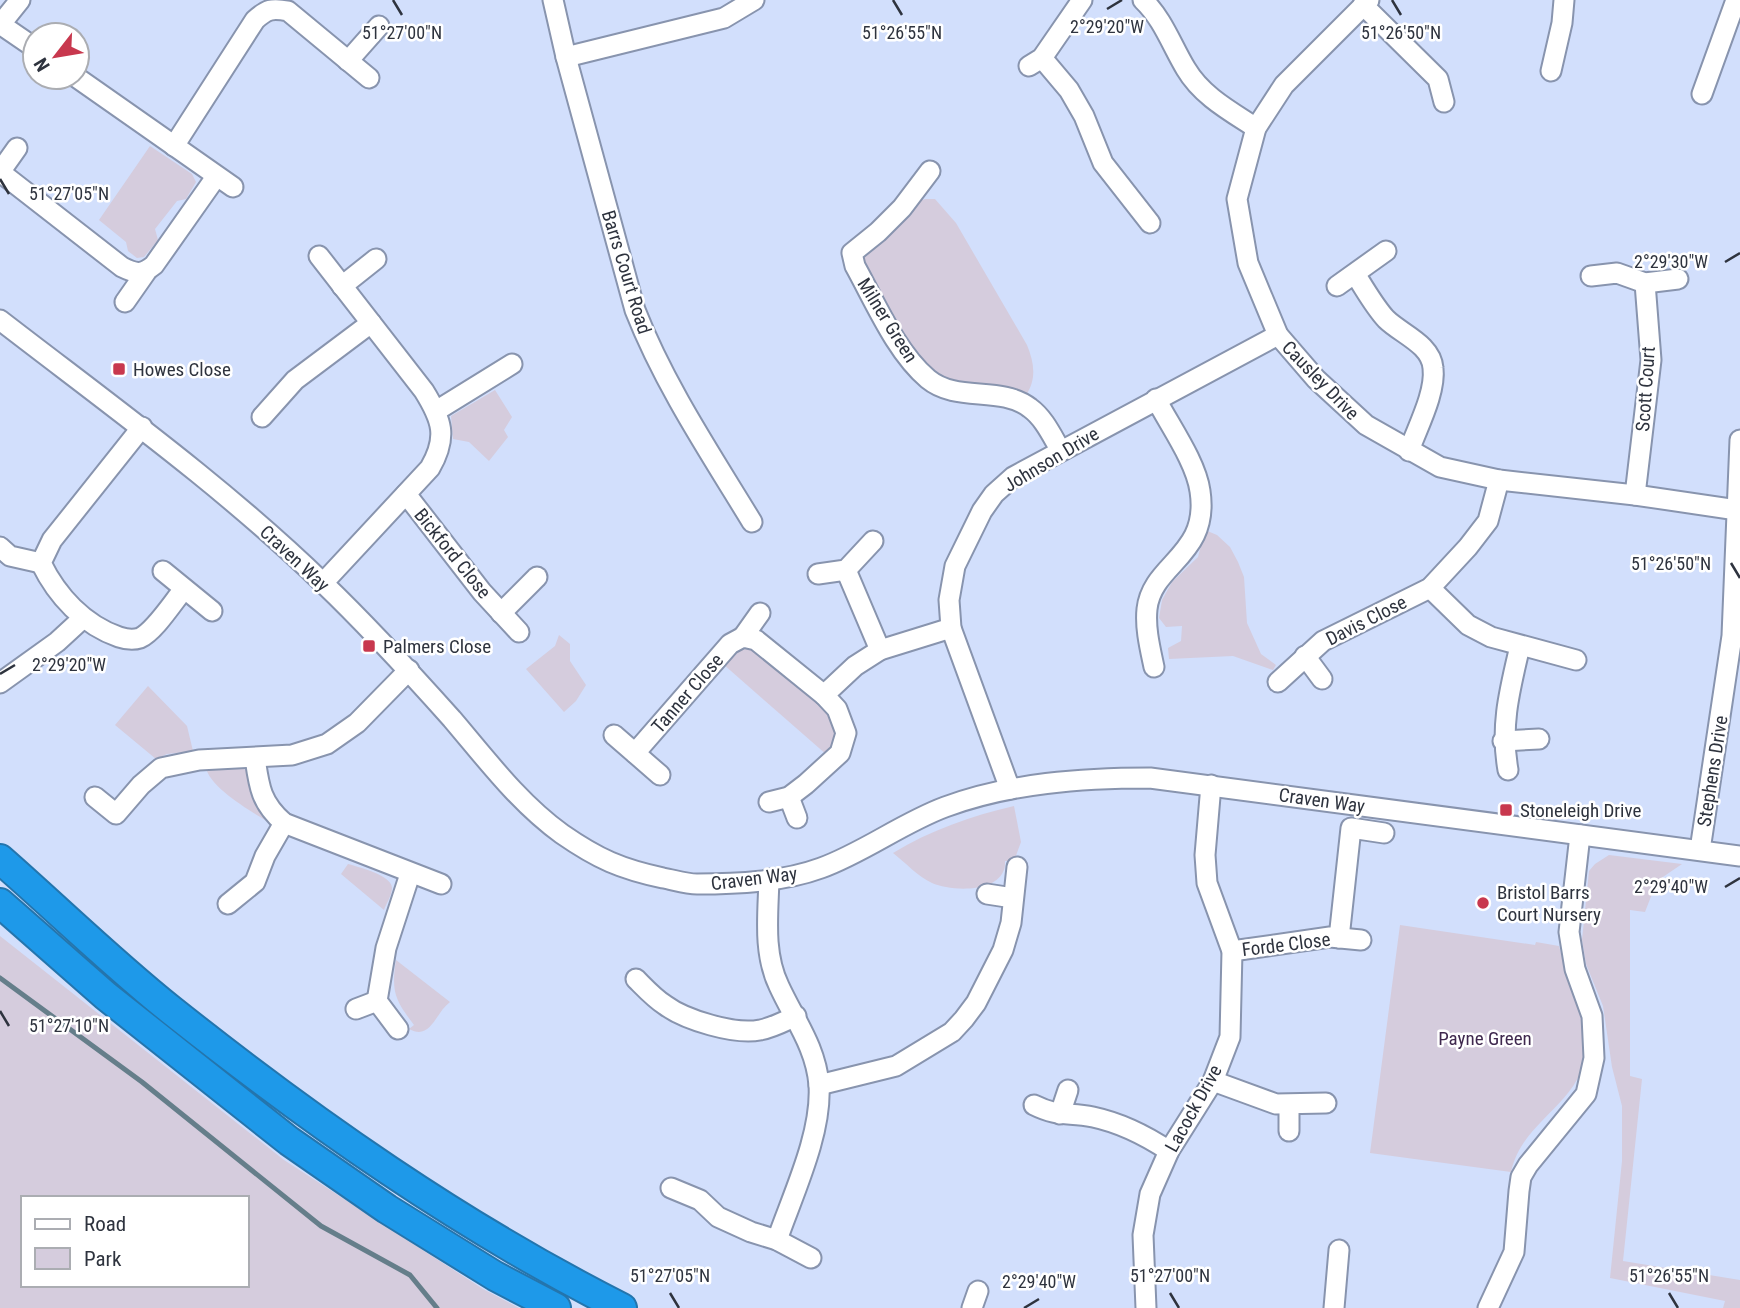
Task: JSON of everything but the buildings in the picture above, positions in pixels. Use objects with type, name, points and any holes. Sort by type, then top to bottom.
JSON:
[{"type":"highway","points":[[0,859],[169,1009],[363,1155],[447,1209],[622,1308]]},
{"type":"highway","points":[[0,903],[106,996],[289,1141],[387,1209],[495,1276],[556,1308]]},
{"type":"street","points":[[20,0],[0,24],[21,38]]},
{"type":"street","name":"Barrs Court Road","points":[[553,0],[635,310],[651,350],[673,393],[752,522]]},
{"type":"street","points":[[566,57],[724,19],[754,0]]},
{"type":"street","points":[[1082,0],[1035,62],[1069,90],[1084,116],[1103,163],[1150,223]]},
{"type":"street","points":[[1143,0],[1165,29],[1199,87],[1219,104],[1256,128]]},
{"type":"street","points":[[1551,71],[1562,23],[1564,0]]},
{"type":"street","points":[[1702,94],[1736,0]]},
{"type":"street","points":[[1366,3],[1438,79],[1444,102]]},
{"type":"street","name":"Causley Drive","points":[[1366,3],[1284,85],[1256,128],[1237,199],[1248,262],[1278,335],[1315,379],[1366,425],[1440,467],[1499,480],[1635,495],[1737,510]]},
{"type":"street","points":[[174,146],[255,20],[273,8],[288,11],[369,78]]},
{"type":"street","points":[[348,61],[379,26]]},
{"type":"street","points":[[91,88],[225,182],[146,272],[125,302]]},
{"type":"street","points":[[17,148],[0,172],[122,267],[136,274],[146,272]]},
{"type":"street","name":"Milner Green","points":[[930,171],[902,208],[852,253],[855,266],[907,357],[929,380],[952,392],[995,395],[1028,406],[1042,420],[1061,451]]},
{"type":"street","points":[[1336,286],[1387,251]]},
{"type":"street","name":"Bickford Close","points":[[318,257],[424,391],[436,411],[442,433],[439,450],[430,468],[323,583]]},
{"type":"street","points":[[342,286],[376,259]]},
{"type":"street","points":[[1591,276],[1617,273],[1645,283],[1678,279]]},
{"type":"street","points":[[1355,274],[1384,317],[1424,347],[1433,366],[1433,385],[1409,451]]},
{"type":"street","name":"Scott Court","points":[[1635,495],[1651,360],[1645,283]]},
{"type":"street","name":"Craven Way","points":[[0,320],[142,427],[265,530],[323,583],[409,670],[514,791],[560,832],[593,854],[626,870],[693,884],[769,879],[821,868],[946,807],[1010,789],[1089,778],[1150,778],[1211,785],[1740,856]]},
{"type":"street","points":[[262,417],[295,380],[372,323]]},
{"type":"street","name":"Johnson Drive","points":[[1010,789],[951,628],[949,600],[955,566],[982,511],[994,494],[1013,477],[1278,335]]},
{"type":"street","points":[[436,411],[512,364]]},
{"type":"street","points":[[1154,667],[1148,637],[1147,607],[1158,581],[1190,545],[1199,524],[1201,506],[1196,474],[1156,400]]},
{"type":"street","points":[[41,563],[52,540],[142,427]]},
{"type":"street","name":"Stephens Drive","points":[[1700,850],[1732,636],[1740,440]]},
{"type":"street","name":"Davis Close","points":[[1278,682],[1323,641],[1430,588],[1468,547],[1488,520],[1499,480]]},
{"type":"street","name":"Bickford Close","points":[[406,494],[482,592],[519,632]]},
{"type":"street","points":[[818,574],[846,570],[873,541]]},
{"type":"street","points":[[0,547],[10,556],[41,563]]},
{"type":"street","points":[[41,563],[47,576],[82,619],[124,639],[140,638],[150,630],[184,589]]},
{"type":"street","points":[[846,570],[880,650]]},
{"type":"street","points":[[163,571],[212,611]]},
{"type":"street","name":"Bickford Close","points":[[501,612],[537,576]]},
{"type":"street","name":"Davis Close","points":[[1430,588],[1468,625],[1491,637],[1576,660]]},
{"type":"street","name":"Tanner Close","points":[[635,753],[730,644],[743,637],[760,613]]},
{"type":"street","points":[[0,682],[57,642],[82,619]]},
{"type":"street","points":[[824,695],[855,666],[880,650],[951,628]]},
{"type":"street","points":[[743,637],[756,640],[824,695],[837,709],[846,733],[841,753],[806,785],[789,797],[769,802]]},
{"type":"street","points":[[1508,769],[1503,741],[1506,706],[1520,646]]},
{"type":"street","name":"Davis Close","points":[[1305,656],[1322,679]]},
{"type":"street","points":[[95,797],[116,814],[141,785],[161,768],[199,760],[292,755],[327,744],[358,723],[409,670]]},
{"type":"street","points":[[614,735],[660,775]]},
{"type":"street","points":[[1503,741],[1539,739]]},
{"type":"street","points":[[255,758],[260,791],[271,812],[284,823],[440,884]]},
{"type":"street","name":"Lacock Drive","points":[[1146,1308],[1143,1235],[1150,1194],[1169,1151],[1213,1081],[1230,1037],[1232,951],[1207,883],[1205,855],[1211,785]]},
{"type":"street","points":[[789,797],[797,818]]},
{"type":"street","points":[[228,904],[254,882],[284,823]]},
{"type":"street","name":"Forde Close","points":[[1339,938],[1351,828],[1384,833]]},
{"type":"street","points":[[1488,1308],[1514,1252],[1521,1177],[1586,1094],[1594,1058],[1592,1016],[1575,969],[1569,933],[1580,835]]},
{"type":"street","points":[[819,1085],[896,1066],[952,1032],[976,1003],[1003,950],[1011,923],[1017,867]]},
{"type":"street","points":[[398,1029],[377,1001],[386,948],[410,874]]},
{"type":"street","points":[[769,879],[770,956],[778,985],[811,1050],[819,1085],[816,1124],[777,1240]]},
{"type":"street","points":[[987,894],[1013,898]]},
{"type":"street","name":"Forde Close","points":[[1232,951],[1330,937],[1361,940]]},
{"type":"street","points":[[636,979],[666,1006],[713,1025],[742,1031],[761,1030],[796,1016]]},
{"type":"street","points":[[356,1009],[377,1001]]},
{"type":"street","points":[[1213,1081],[1247,1096],[1289,1106],[1326,1103]]},
{"type":"street","points":[[1060,1114],[1068,1090]]},
{"type":"street","points":[[1034,1105],[1051,1114],[1091,1117],[1116,1123],[1142,1133],[1169,1151]]},
{"type":"street","points":[[1289,1106],[1289,1131]]},
{"type":"street","points":[[671,1188],[700,1200],[718,1217],[777,1240],[811,1258]]},
{"type":"street","points":[[1334,1308],[1339,1250]]},
{"type":"green space","points":[[150,146],[192,174],[196,182],[186,199],[177,201],[155,229],[158,240],[144,257],[137,258],[128,251],[126,242],[99,220]]},
{"type":"green space","points":[[935,199],[956,223],[1027,345],[1033,370],[1032,383],[1026,395],[974,387],[937,375],[911,348],[871,280],[864,259],[868,250],[918,202]]},
{"type":"green space","points":[[495,390],[512,417],[504,430],[508,437],[489,461],[469,442],[453,439],[451,416]]},
{"type":"green space","points":[[1205,530],[1217,535],[1230,547],[1238,562],[1244,577],[1247,623],[1261,654],[1276,665],[1273,670],[1233,656],[1169,659],[1168,648],[1181,641],[1182,626],[1166,627],[1159,618],[1162,600],[1172,582],[1198,557]]},
{"type":"green space","points":[[559,635],[570,644],[570,661],[586,685],[576,701],[564,712],[526,669],[555,646]]},
{"type":"green space","points":[[742,647],[753,648],[834,718],[839,734],[827,755],[723,664],[733,652]]},
{"type":"green space","points":[[148,686],[187,726],[193,751],[167,754],[156,759],[115,725]]},
{"type":"green space","points":[[206,767],[241,767],[247,771],[255,804],[267,821],[222,790],[208,774]]},
{"type":"green space","points":[[1014,806],[1021,842],[1014,861],[1005,861],[1003,872],[990,884],[960,889],[940,886],[922,877],[893,853],[952,825]]},
{"type":"green space","points":[[1609,855],[1682,864],[1657,881],[1645,912],[1630,910],[1630,1076],[1642,1079],[1623,1261],[1740,1280],[1740,1308],[1723,1308],[1725,1301],[1610,1278],[1622,1161],[1622,1106],[1612,1067],[1603,1006],[1586,964],[1582,940],[1589,871]]},
{"type":"green space","points":[[348,864],[374,872],[391,883],[392,891],[384,910],[341,874]]},
{"type":"green space","name":"Payne Green","points":[[1400,925],[1535,945],[1536,942],[1559,946],[1586,1023],[1586,1057],[1579,1076],[1568,1093],[1518,1152],[1511,1172],[1370,1153]]},
{"type":"green space","points":[[0,936],[284,1160],[483,1289],[519,1308],[0,1308]]},
{"type":"green space","points":[[396,960],[450,1002],[428,1029],[416,1032],[409,1029],[414,1025],[402,1009],[394,988]]},
{"type":"waterway","points":[[0,978],[142,1082],[321,1226],[410,1275],[437,1308]]},
{"type":"place","name":"Howes Close","points":[[119,369]]},
{"type":"place","name":"Palmers Close","points":[[369,646]]},
{"type":"place","name":"Stoneleigh Drive","points":[[1506,810]]},
{"type":"place","name":"Bristol Barrs Court Nursery","points":[[1483,903]]}]
